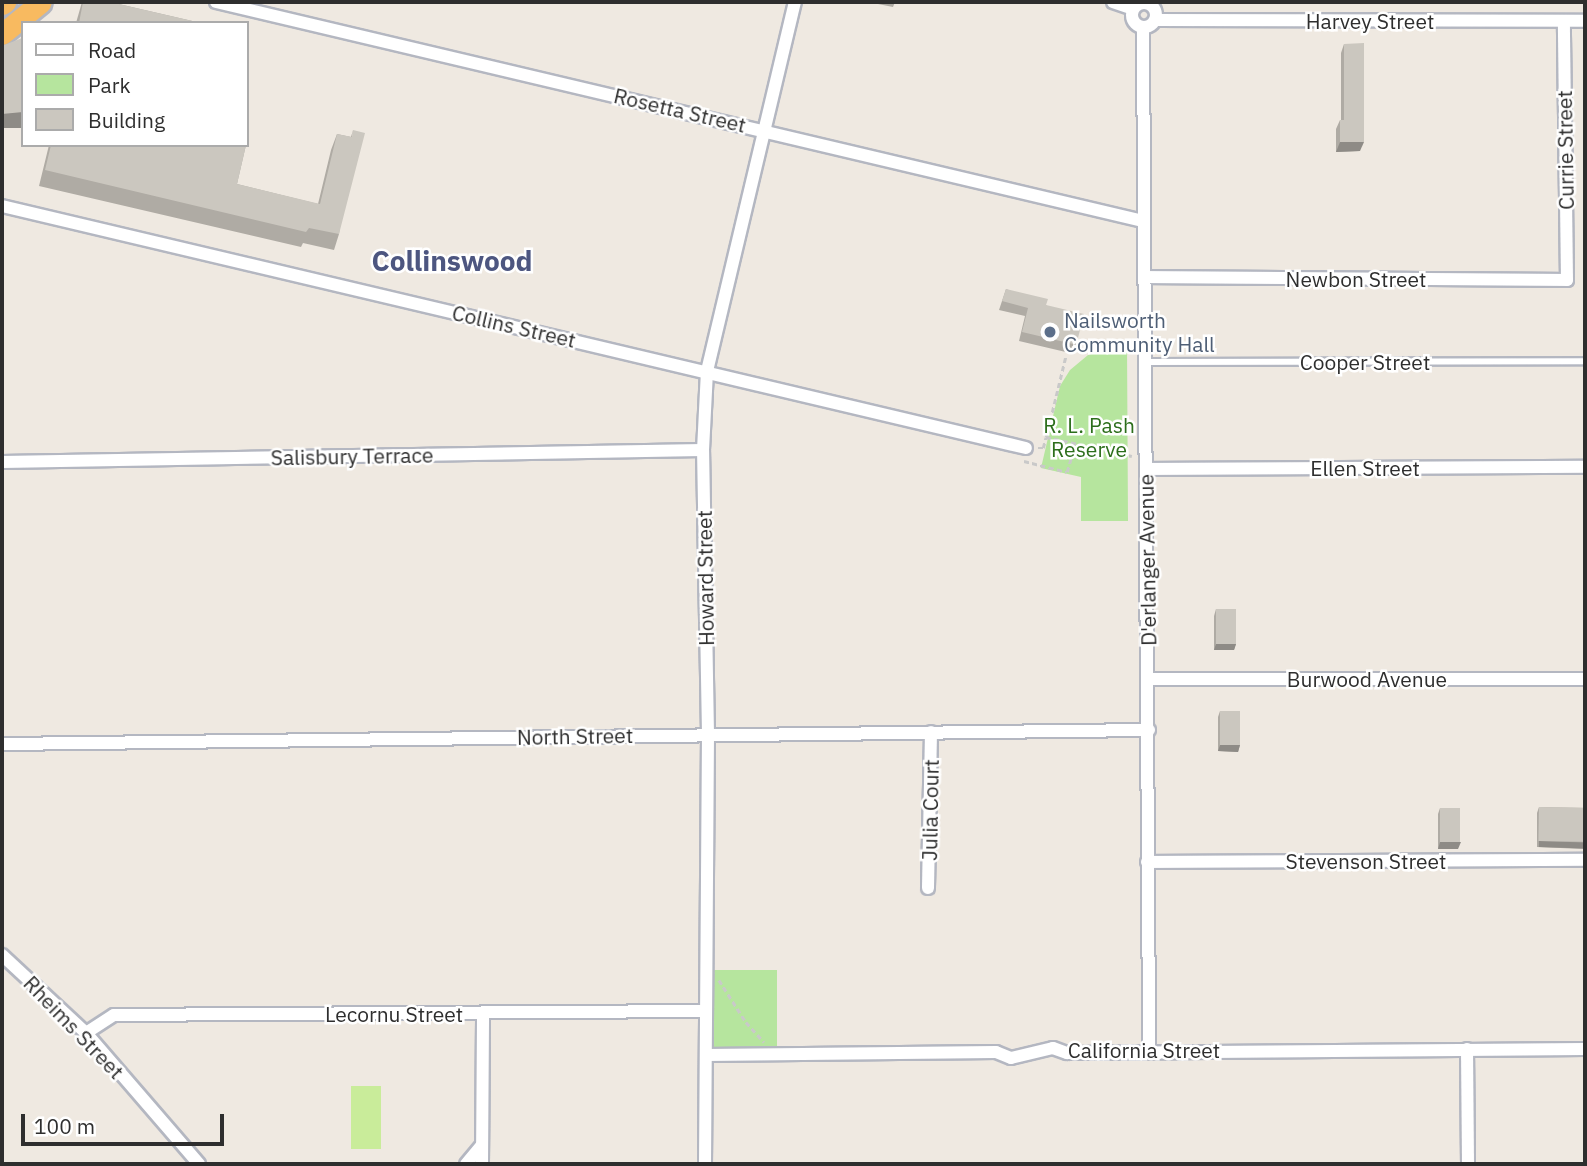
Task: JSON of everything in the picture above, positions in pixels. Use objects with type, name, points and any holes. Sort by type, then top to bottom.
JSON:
[{"type":"highway","points":[[2,34],[41,2]]},
{"type":"street","name":"Rosetta Street","points":[[216,2],[1143,221]]},
{"type":"street","name":"Howard Street","points":[[705,1164],[708,734],[703,450],[707,371],[795,2]]},
{"type":"street","points":[[1112,2],[1141,4],[1153,6],[1156,20],[1143,28],[1132,20],[1141,4]]},
{"type":"street","name":"Harvey Street","points":[[1156,20],[1585,21]]},
{"type":"street","name":"Currie Street","points":[[1564,21],[1567,280]]},
{"type":"street","name":"D'erlanger Avenue","points":[[1143,28],[1149,679],[1149,1050]]},
{"type":"street","name":"Collins Street","points":[[2,206],[1026,448]]},
{"type":"street","name":"Newbon Street","points":[[1145,278],[1567,280]]},
{"type":"street","name":"Salisbury Terrace","points":[[2,462],[703,450]]},
{"type":"street","name":"Ellen Street","points":[[1146,469],[1585,467]]},
{"type":"street","name":"Burwood Avenue","points":[[1149,679],[1585,679]]},
{"type":"street","name":"North Street","points":[[2,744],[1149,730]]},
{"type":"street","name":"Julia Court","points":[[928,888],[931,732]]},
{"type":"street","name":"Stevenson Street","points":[[1147,862],[1585,860]]},
{"type":"street","name":"Rheims Street","points":[[2,955],[86,1033],[196,1163]]},
{"type":"street","name":"Lecornu Street","points":[[86,1033],[114,1016],[706,1011]]},
{"type":"street","points":[[482,1164],[483,1013]]},
{"type":"street","name":"California Street","points":[[706,1055],[996,1052],[1011,1058],[1043,1048],[1067,1053],[1149,1050],[1585,1049]]},
{"type":"street","points":[[1467,1049],[1468,1164]]},
{"type":"street","points":[[466,1164],[482,1145]]},
{"type":"lane","name":"Cooper Street","points":[[1145,362],[1585,361]]},
{"type":"path","points":[[1066,355],[1043,448],[1026,448],[1023,463],[1067,472],[1073,451],[1081,446]]},
{"type":"path","points":[[1046,437],[1132,456]]},
{"type":"path","points":[[707,976],[717,977],[731,1001],[772,1050],[772,1055]]},
{"type":"green space","name":"R. L. Pash Reserve","points":[[1127,344],[1128,521],[1081,521],[1081,477],[1041,468],[1060,386],[1070,370],[1088,355]]},
{"type":"green space","points":[[710,970],[777,970],[777,1052],[710,1052]]},
{"type":"green space","points":[[351,1086],[381,1086],[381,1149],[351,1149]]},
{"type":"building","points":[[83,2],[110,2],[192,21],[79,21]]},
{"type":"building","points":[[21,38],[21,112],[2,114],[2,46]]},
{"type":"building","points":[[1364,43],[1364,142],[1340,142],[1340,120],[1344,120],[1344,44]]},
{"type":"building","points":[[353,130],[365,133],[339,234],[309,228],[306,232],[45,170],[51,147],[246,147],[237,184],[320,204],[337,134],[352,137]]},
{"type":"building","points":[[1006,289],[1048,299],[1046,305],[1084,314],[1078,338],[1075,337],[1073,344],[1022,332],[1028,308],[1002,301]]},
{"type":"building","points":[[1216,609],[1236,609],[1236,644],[1216,644]]},
{"type":"building","points":[[1220,711],[1240,711],[1240,745],[1220,745]]},
{"type":"building","points":[[1539,807],[1585,808],[1584,842],[1538,841]]},
{"type":"building","points":[[1440,808],[1460,808],[1460,842],[1440,842]]},
{"type":"place","name":"Nailsworth Community Hall","points":[[1050,332]]},
{"type":"district","name":"Collinswood","points":[[452,261]]}]
